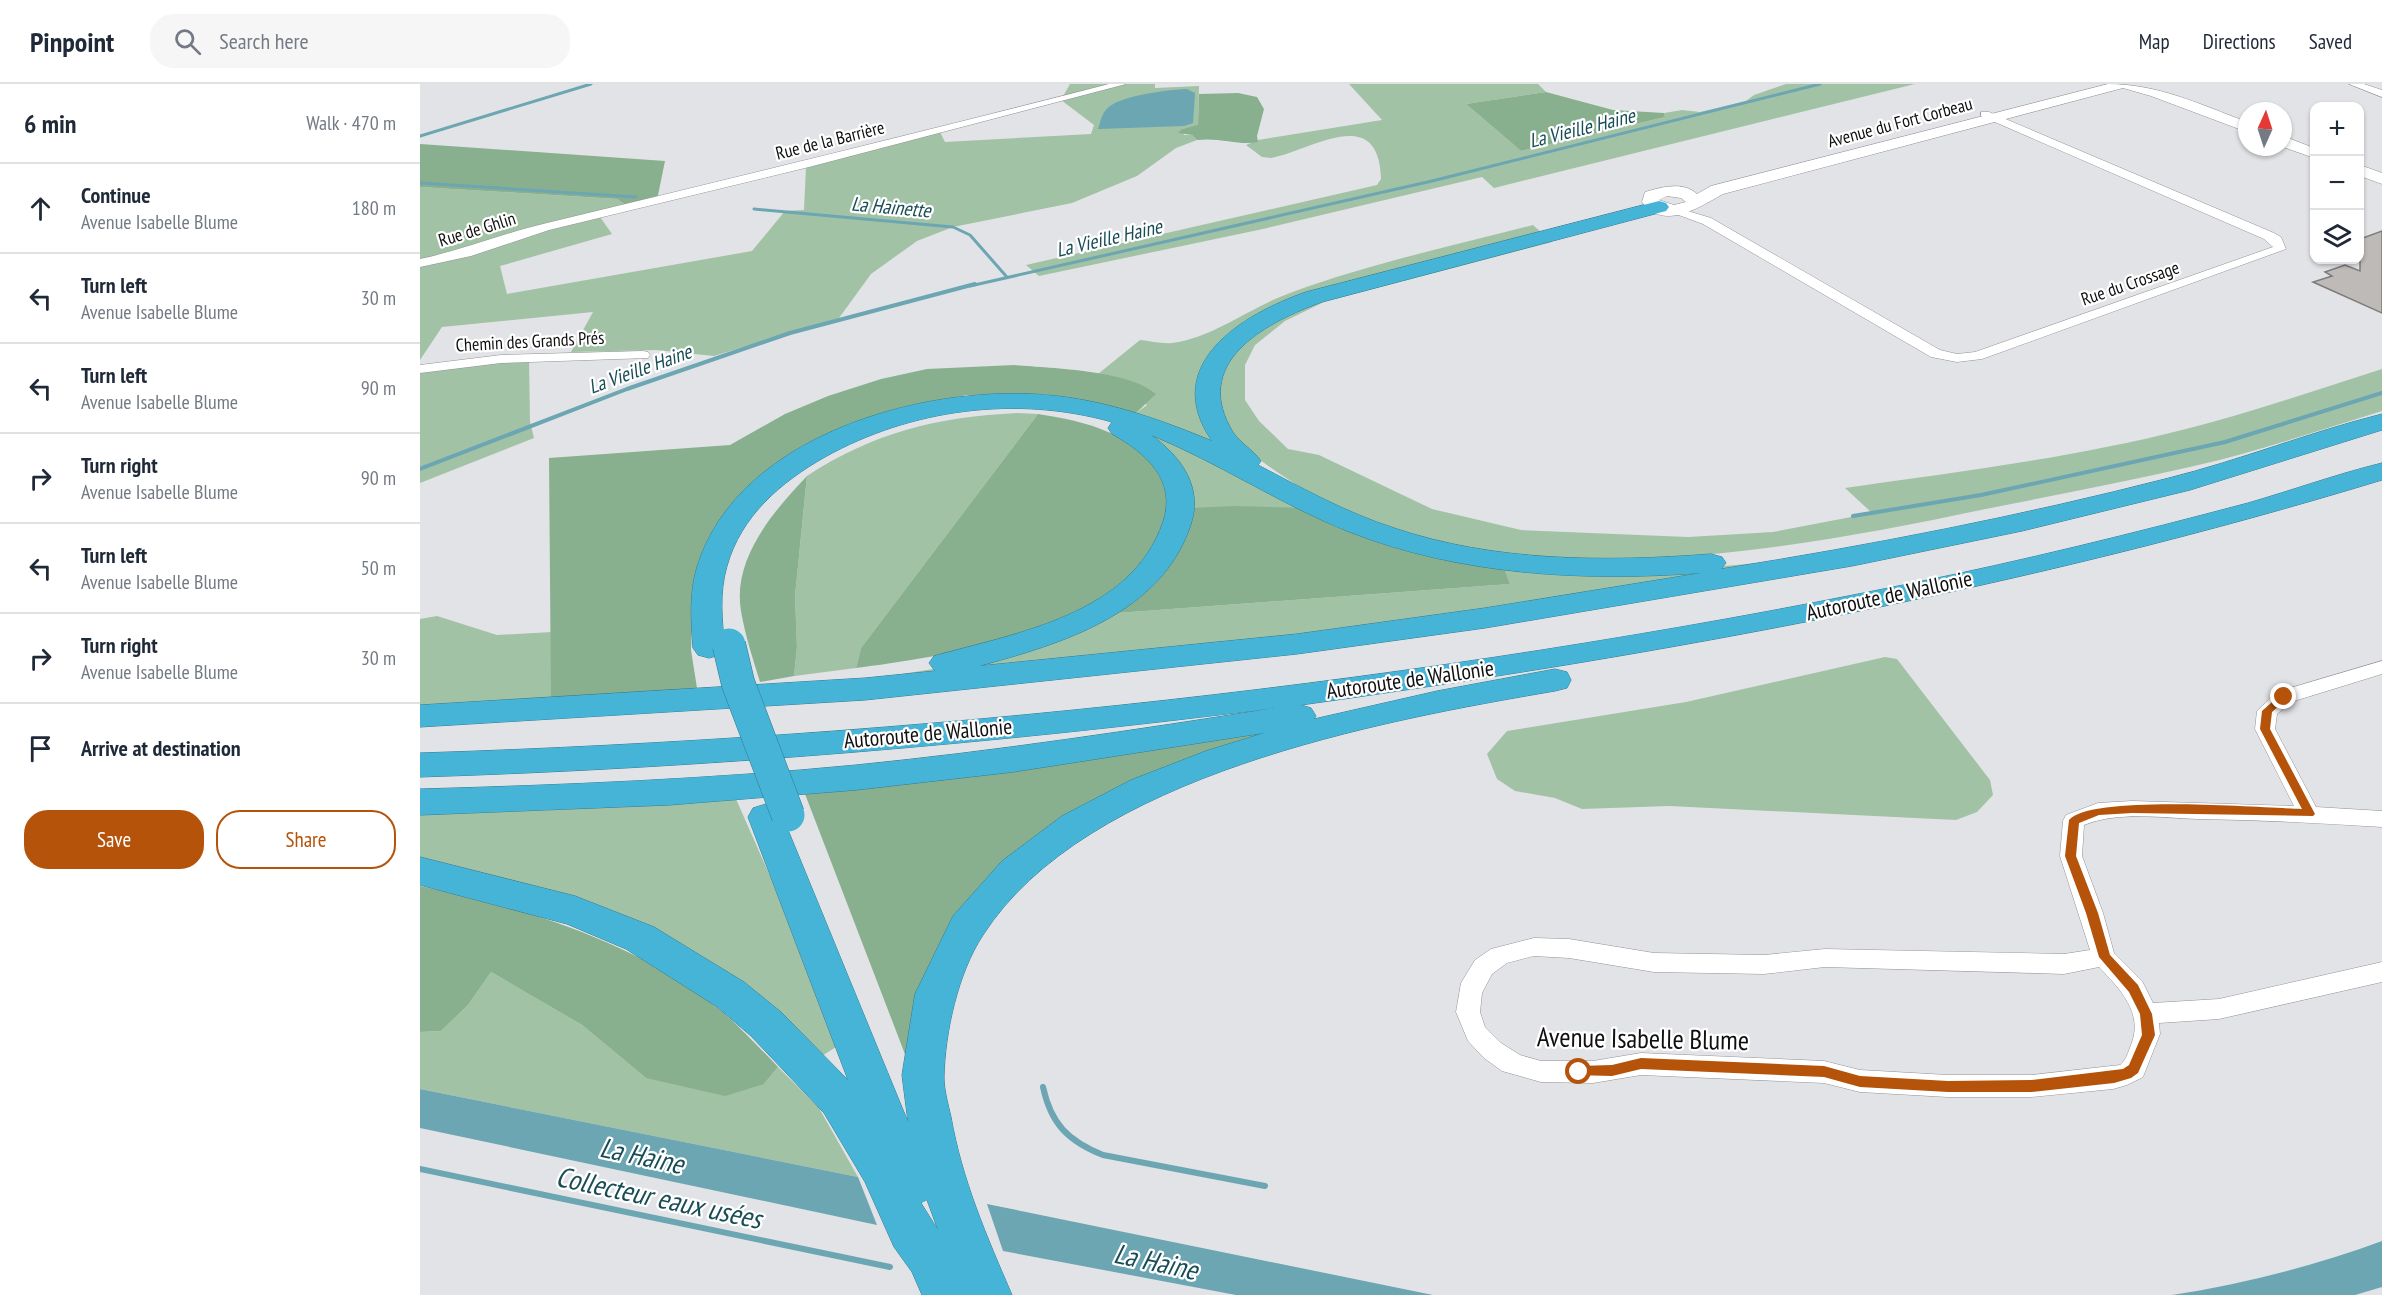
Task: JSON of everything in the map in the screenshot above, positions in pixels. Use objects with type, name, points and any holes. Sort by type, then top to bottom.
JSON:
[{"type":"highway","points":[[1288,493],[1277,479],[1236,454],[1213,419],[1208,401],[1208,384],[1215,364],[1238,334],[1274,311],[1314,297],[1665,208]]},
{"type":"highway","points":[[944,1187],[924,1161],[777,816],[719,687],[719,647],[708,582],[716,558],[741,513],[760,491],[786,468],[811,452],[842,436],[896,417],[947,405],[999,399],[1074,404],[1136,420],[1171,433],[1354,524],[1409,542],[1464,555],[1618,567],[1702,564],[1799,554],[1901,537],[2217,471]]},
{"type":"highway","points":[[577,708],[920,668],[1012,648],[1059,631],[1101,610],[1128,592],[1150,573],[1166,553],[1175,535],[1183,503],[1175,475],[1155,451],[1123,429],[1080,415],[1042,408],[1008,407],[941,413],[866,435],[812,462],[786,483],[760,512],[731,568],[726,627],[719,647]]},
{"type":"highway","points":[[420,716],[865,689],[1297,644],[1485,618],[1863,554],[2109,501],[2180,484],[2382,422]]},
{"type":"highway","name":"Autoroute de Wallonie","points":[[420,732],[645,722],[860,708],[1119,684],[1495,638],[1689,606],[2037,536],[2189,499],[2382,442]]},
{"type":"highway","name":"Autoroute de Wallonie","points":[[420,765],[857,740],[1084,719],[1289,696],[1510,664],[1704,633],[2058,560],[2218,519],[2382,471]]},
{"type":"highway","points":[[988,1295],[944,1187],[931,1132],[923,1076],[931,1011],[941,975],[969,922],[990,895],[1032,856],[1075,826],[1125,798],[1203,764],[1303,733],[1527,684],[1734,649],[2078,578],[2238,536],[2382,494]]},
{"type":"highway","points":[[420,802],[574,798],[716,790],[917,771],[1083,750],[1452,692],[1527,684]]},
{"type":"highway","points":[[777,816],[929,1234],[938,1276]]},
{"type":"highway","points":[[420,872],[575,911],[640,938],[730,994],[766,1024],[839,1100],[882,1169],[910,1231],[938,1276]]},
{"type":"street","name":"Rue de la Barrière","points":[[545,227],[929,135],[1121,84]]},
{"type":"street","name":"Avenue du Fort Corbeau","points":[[2096,84],[1989,116],[1717,190],[1698,209],[1665,208],[1651,202],[1651,196],[1666,191],[1680,192],[1989,116],[2133,86]]},
{"type":"street","points":[[2354,84],[2382,94]]},
{"type":"street","points":[[2133,86],[2238,124]]},
{"type":"street","name":"Rue du Crossage","points":[[1698,209],[1936,354],[1957,358],[1977,356],[2280,249],[2269,236],[1989,116]]},
{"type":"street","points":[[2292,144],[2310,151]]},
{"type":"street","points":[[2364,172],[2382,179]]},
{"type":"street","points":[[1680,192],[1692,196],[1698,209]]},
{"type":"street","name":"Rue de Ghlin","points":[[420,263],[466,253],[545,227]]},
{"type":"street","name":"Chemin des Grands Prés","points":[[420,369],[501,359],[643,356]]},
{"type":"street","points":[[2309,814],[2265,729],[2267,711],[2284,697],[2382,667]]},
{"type":"street","name":"Avenue Isabelle Blume","points":[[2104,957],[2064,964],[1825,958],[1788,965],[1639,961],[1570,948],[1529,949],[1498,956],[1479,974],[1469,992],[1470,1021],[1482,1042],[1511,1063],[1541,1071],[1612,1071],[1641,1064],[1824,1071],[1860,1081],[1948,1086],[2019,1086],[2114,1078],[2127,1074],[2133,1069],[2148,1035],[2146,1014],[2134,988],[2104,957],[2092,913],[2071,856],[2074,820],[2098,812],[2132,809],[2309,814],[2382,819]]},
{"type":"street","points":[[2146,1014],[2219,1009],[2382,972]]},
{"type":"green space","points":[[1070,84],[1155,84],[1155,88],[1199,86],[1198,126],[1182,129],[1184,135],[1192,135],[1197,140],[1176,148],[1137,176],[1072,203],[953,227],[917,241],[871,274],[839,318],[714,356],[656,350],[571,352],[593,312],[442,327],[420,360],[420,187],[617,199],[628,207],[598,214],[612,234],[500,266],[507,294],[752,251],[785,211],[804,210],[806,167],[940,132],[945,142],[1091,134],[1094,125],[1061,100]]},
{"type":"green space","points":[[1349,84],[1538,84],[1546,92],[1466,104],[1521,151],[1665,117],[1664,113],[1682,110],[1700,112],[1746,101],[1754,95],[1786,84],[1915,84],[1494,188],[1482,177],[1263,229],[1039,276],[1026,265],[1377,185],[1381,179],[1377,156],[1369,142],[1356,136],[1323,141],[1271,158],[1262,157],[1246,145],[1258,140],[1382,120]]},
{"type":"green space","points":[[1546,92],[1613,110],[1664,113],[1665,117],[1521,151],[1466,104]]},
{"type":"green space","points":[[1238,93],[1257,97],[1264,109],[1257,136],[1258,142],[1197,140],[1192,135],[1178,133],[1182,129],[1198,125],[1199,94]]},
{"type":"green space","points":[[420,144],[665,161],[657,200],[628,207],[617,199],[420,187]]},
{"type":"green space","points":[[1533,225],[1543,234],[1295,299],[1214,357],[1223,447],[1136,413],[1147,405],[1098,374],[1140,340],[1172,343],[1188,340],[1218,328],[1275,299],[1349,273]]},
{"type":"green space","points":[[1548,238],[1552,242],[1324,302],[1285,321],[1255,345],[1245,365],[1245,400],[1259,421],[1288,449],[1319,455],[1432,509],[1521,530],[1688,537],[1773,532],[1872,513],[1845,488],[2014,464],[2141,440],[2233,416],[2382,369],[2382,411],[2218,460],[1934,520],[1777,547],[1725,553],[1619,559],[1529,556],[1491,551],[1454,545],[1380,525],[1345,511],[1280,474],[1253,454],[1237,438],[1225,420],[1219,399],[1224,370],[1240,344],[1261,326],[1296,309],[1334,296]]},
{"type":"green space","points":[[529,358],[530,422],[534,438],[420,483],[420,369]]},
{"type":"green space","points":[[1014,365],[1109,375],[1144,386],[1156,394],[1136,413],[1079,399],[1042,394],[967,395],[896,409],[806,448],[694,579],[691,650],[697,688],[551,700],[549,458],[730,445],[785,414],[828,396],[881,379],[927,369]]},
{"type":"green space","points":[[1017,413],[1038,414],[861,648],[856,668],[794,676],[797,647],[795,596],[807,476],[857,448],[908,430],[960,418]]},
{"type":"green space","points":[[1038,414],[1074,421],[1109,432],[1140,451],[1152,464],[1165,486],[1167,504],[1162,528],[1144,562],[1114,591],[1075,613],[1031,631],[936,656],[856,668],[861,648]]},
{"type":"green space","points":[[1129,421],[1306,508],[1191,508]]},
{"type":"green space","points":[[807,476],[795,596],[797,647],[794,676],[760,682],[741,611],[740,591],[743,572],[749,554],[769,520]]},
{"type":"green space","points":[[1234,506],[1306,508],[1503,565],[1510,584],[1104,614],[1136,593],[1172,559],[1187,528],[1191,508]]},
{"type":"green space","points":[[1801,559],[1551,599],[1297,635],[821,687],[939,668],[1104,614],[1510,584],[1503,565],[1702,568]]},
{"type":"green space","points":[[437,616],[497,635],[552,632],[551,700],[420,707],[420,619]]},
{"type":"green space","points":[[1885,657],[1897,659],[1990,780],[1993,795],[1977,812],[1956,820],[1669,806],[1582,809],[1555,798],[1515,791],[1497,779],[1487,754],[1507,731],[1686,702]]},
{"type":"green space","points":[[1303,727],[1033,844],[908,1062],[805,794],[1033,767]]},
{"type":"green space","points":[[736,799],[773,883],[836,1047],[817,1059],[729,975],[420,863],[420,813],[553,810]]},
{"type":"green space","points":[[420,886],[529,914],[599,939],[632,954],[708,1000],[778,1067],[764,1084],[725,1096],[646,1078],[582,1025],[491,972],[468,1005],[441,1031],[420,1032]]},
{"type":"green space","points":[[491,972],[582,1025],[646,1078],[764,1084],[778,1067],[819,1108],[858,1177],[420,1089],[420,1032],[441,1031],[468,1005]]},
{"type":"water","points":[[1187,89],[1195,93],[1193,123],[1184,126],[1098,129],[1105,111],[1120,101],[1143,94]]},
{"type":"water","name":"La Haine","points":[[420,1089],[858,1177],[877,1225],[420,1128]]},
{"type":"water","name":"La Haine","points":[[987,1204],[1433,1295],[1236,1295],[1003,1251]]},
{"type":"water","points":[[2382,1241],[2382,1287],[2355,1295],[2172,1295],[2278,1273]]},
{"type":"building","points":[[2382,231],[2382,313],[2313,282],[2332,276],[2325,272],[2345,265],[2360,271],[2360,264],[2364,264],[2364,238]]},
{"type":"waterway","name":"La Hainette","points":[[420,136],[591,84]]},
{"type":"waterway","name":"La Vieille Haine","points":[[970,286],[1432,181],[1820,84]]},
{"type":"waterway","points":[[420,183],[636,197]]},
{"type":"waterway","name":"La Hainette","points":[[754,209],[953,227],[970,235],[1006,276]]},
{"type":"waterway","name":"La Vieille Haine","points":[[420,469],[627,389],[790,333],[975,284]]},
{"type":"waterway","points":[[1853,516],[1981,495],[2225,442],[2382,393]]},
{"type":"waterway","points":[[1043,1087],[1046,1100],[1056,1121],[1071,1137],[1091,1150],[1103,1155],[1265,1186]]},
{"type":"waterway","name":"Collecteur eaux usées","points":[[420,1169],[890,1267]]},
{"type":"route","points":[[1579,1072],[1612,1071],[1641,1064],[1824,1071],[1860,1081],[1948,1086],[2031,1086],[2114,1078],[2127,1074],[2133,1069],[2148,1035],[2146,1014],[2134,988],[2104,957],[2092,913],[2071,856],[2074,820],[2098,812],[2132,809],[2309,814],[2291,775],[2265,729],[2264,717],[2270,705],[2284,697]]}]
